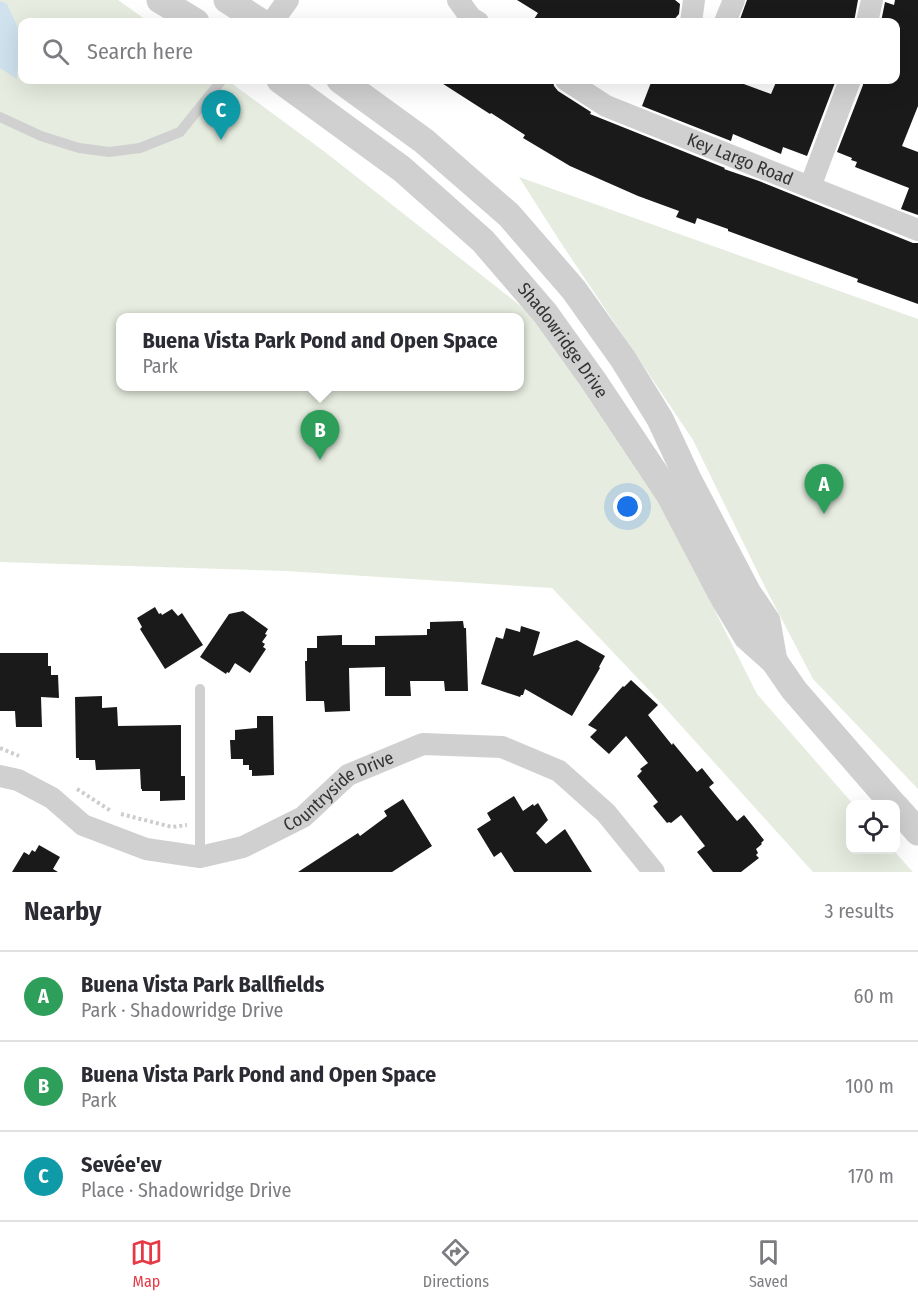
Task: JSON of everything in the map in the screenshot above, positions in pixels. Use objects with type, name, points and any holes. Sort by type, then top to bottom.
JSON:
[{"type":"street","points":[[160,0],[189,18]]},
{"type":"street","points":[[227,0],[255,18]]},
{"type":"street","points":[[275,18],[288,0]]},
{"type":"street","points":[[458,0],[471,18]]},
{"type":"street","points":[[692,18],[694,0]]},
{"type":"street","points":[[727,18],[734,0]]},
{"type":"street","points":[[868,18],[872,0]]},
{"type":"street","name":"Shadowridge Drive","points":[[285,84],[410,176],[483,241],[545,313],[669,494],[723,597],[747,637],[774,661],[794,690],[889,800]]},
{"type":"street","name":"Shadowridge Drive","points":[[346,84],[424,141],[509,215],[574,290],[660,419],[688,479],[748,593],[767,621],[774,661]]},
{"type":"street","name":"Key Largo Road","points":[[572,84],[606,106],[918,230]]},
{"type":"street","points":[[810,187],[849,84]]},
{"type":"street","name":"Countryside Drive","points":[[0,776],[18,780],[52,798],[83,825],[146,849],[200,857],[243,847],[303,816],[348,775],[423,744],[502,747],[559,771],[606,813],[654,872]]},
{"type":"street","name":"Shadowridge Drive","points":[[900,812],[918,832]]},
{"type":"lane","points":[[0,117],[79,148],[109,152],[140,148],[180,132],[219,84]]},
{"type":"lane","points":[[200,689],[200,857]]},
{"type":"path","points":[[0,748],[21,757]]},
{"type":"path","points":[[69,784],[114,813],[172,827],[200,824]]},
{"type":"shaded area","points":[[0,0],[118,0],[143,18],[18,18],[18,84],[232,84],[325,152],[588,359],[757,694],[850,800],[846,800],[846,854],[897,854],[913,872],[813,872],[648,689],[552,588],[286,571],[0,562]]},
{"type":"shaded area","points":[[519,177],[918,319],[918,789],[813,679],[693,440]]},
{"type":"water","points":[[0,1],[7,4],[18,28],[17,79],[0,68]]},
{"type":"building","points":[[517,0],[675,0],[680,4],[679,14],[676,18],[535,18],[538,13]]},
{"type":"building","points":[[747,0],[858,0],[855,18],[740,18]]},
{"type":"building","points":[[895,0],[918,0],[918,106],[902,146],[918,152],[918,215],[901,209],[909,188],[855,167],[857,162],[837,152],[863,84],[900,84],[900,18],[882,18],[885,2],[894,5]]},
{"type":"building","points":[[443,84],[554,84],[558,91],[591,112],[590,114],[724,169],[918,243],[918,304],[857,282],[858,279],[728,231],[728,229],[697,218],[695,224],[676,217],[679,211],[570,166],[523,138],[525,135]]},
{"type":"building","points":[[650,84],[744,84],[771,94],[775,84],[834,84],[807,156],[783,147],[781,154],[733,134],[731,141],[642,106]]},
{"type":"building","points":[[155,607],[162,615],[172,609],[178,616],[182,613],[203,645],[165,669],[140,629],[142,627],[137,618]]},
{"type":"building","points":[[243,611],[268,629],[262,642],[266,649],[250,673],[235,663],[226,674],[200,657],[229,614]]},
{"type":"building","points":[[463,621],[464,628],[466,628],[468,691],[445,691],[444,681],[410,681],[411,696],[385,696],[385,667],[349,668],[350,711],[325,712],[324,701],[306,701],[307,648],[317,648],[317,636],[342,635],[342,645],[375,645],[375,636],[427,635],[430,622]]},
{"type":"building","points":[[521,626],[540,632],[533,656],[577,640],[605,656],[572,716],[525,689],[520,697],[481,684],[496,637],[503,639],[506,628],[520,632]]},
{"type":"building","points":[[0,653],[48,653],[51,675],[58,675],[59,698],[41,697],[42,727],[16,727],[15,711],[0,711]]},
{"type":"building","points":[[631,680],[658,705],[648,715],[672,745],[673,743],[697,772],[702,768],[714,783],[709,787],[737,821],[744,815],[764,840],[756,849],[758,853],[756,855],[759,858],[741,872],[713,872],[697,852],[705,846],[681,815],[671,823],[667,823],[653,806],[658,802],[637,776],[642,771],[640,769],[648,763],[626,736],[609,754],[590,737],[597,730],[588,725]]},
{"type":"building","points":[[102,696],[102,708],[117,707],[118,726],[181,725],[181,776],[185,776],[185,800],[160,801],[160,791],[142,791],[140,769],[96,770],[95,760],[76,758],[75,697]]},
{"type":"building","points":[[257,716],[273,716],[274,775],[252,776],[249,765],[243,765],[243,759],[231,759],[230,740],[235,740],[235,730],[257,728]]},
{"type":"building","points":[[514,796],[523,811],[538,803],[548,820],[536,833],[546,844],[565,829],[592,872],[514,872],[501,852],[494,857],[477,829],[491,820],[487,813]]},
{"type":"building","points":[[403,799],[432,846],[392,872],[298,872],[358,833],[360,836],[387,816],[384,811]]},
{"type":"building","points":[[39,845],[60,857],[53,869],[58,872],[12,872],[24,852],[29,855],[32,850],[35,852]]},
{"type":"place","name":"Sevée'ev","points":[[221,140]]},
{"type":"place","name":"Buena Vista Park Pond and Open Space","points":[[320,460]]},
{"type":"place","name":"Buena Vista Park Ballfields","points":[[824,514]]}]
